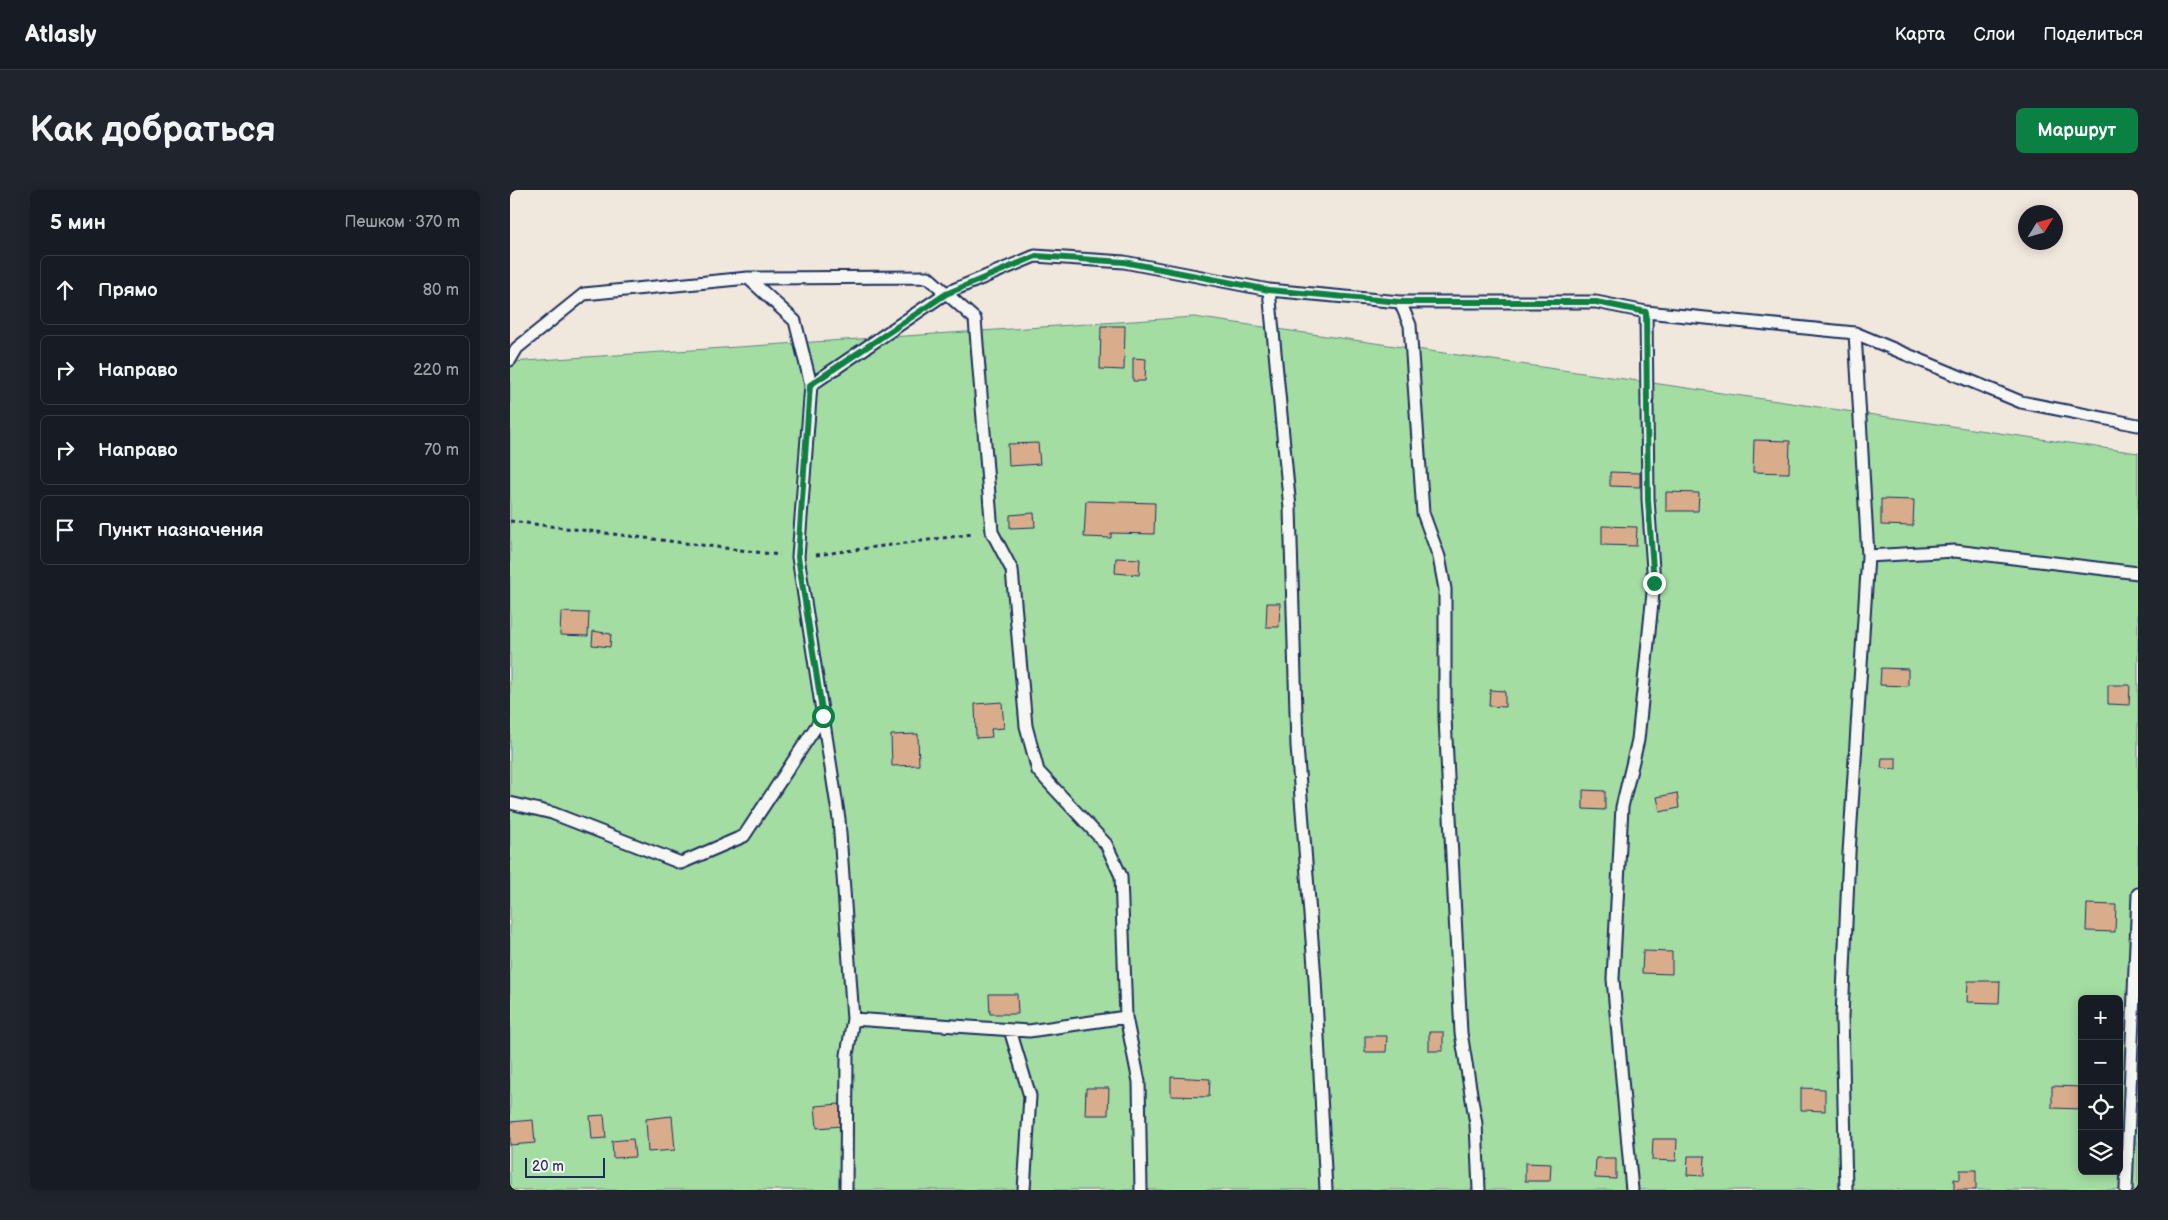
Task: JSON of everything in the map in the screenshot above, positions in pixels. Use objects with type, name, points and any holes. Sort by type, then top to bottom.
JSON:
[{"type":"lane","points":[[810,385],[946,294],[1036,256],[1124,262],[1269,290],[1400,302],[1596,302],[1646,312],[1855,333],[2021,402],[2138,425]]},
{"type":"lane","points":[[748,278],[796,321],[810,385],[798,557],[839,819],[853,1019],[847,1054],[846,1190]]},
{"type":"lane","points":[[510,360],[517,348],[584,294],[748,278],[928,278],[976,319],[992,532],[1012,570],[1026,726],[1038,771],[1106,844],[1121,876],[1126,1017],[1139,1082],[1140,1190]]},
{"type":"lane","points":[[1269,290],[1290,508],[1297,746],[1315,979],[1326,1190]]},
{"type":"lane","points":[[1400,302],[1410,326],[1423,513],[1438,557],[1445,589],[1445,718],[1461,1033],[1476,1124],[1479,1190]]},
{"type":"lane","points":[[1632,1190],[1614,980],[1622,807],[1638,740],[1654,583],[1648,500],[1646,312]]},
{"type":"lane","points":[[1846,1190],[1842,1017],[1849,853],[1868,556],[1855,333]]},
{"type":"lane","points":[[1868,556],[1955,551],[2138,574]]},
{"type":"lane","points":[[510,803],[552,813],[681,864],[744,836],[823,716]]},
{"type":"lane","points":[[2126,1190],[2138,894]]},
{"type":"lane","points":[[853,1019],[1029,1031],[1126,1017]]},
{"type":"lane","points":[[1010,1030],[1030,1096],[1024,1190]]},
{"type":"path","points":[[510,521],[798,557],[992,532]]},
{"type":"green space","points":[[1194,317],[2138,453],[2138,1190],[510,1190],[510,362]]},
{"type":"building","points":[[1101,326],[1125,326],[1124,370],[1100,369]]},
{"type":"building","points":[[1133,358],[1146,359],[1145,381],[1133,381]]},
{"type":"building","points":[[1754,440],[1790,441],[1789,473],[1753,472]]},
{"type":"building","points":[[1038,443],[1040,464],[1009,466],[1008,444]]},
{"type":"building","points":[[1610,472],[1640,473],[1640,487],[1610,486]]},
{"type":"building","points":[[1666,492],[1699,493],[1698,511],[1666,511]]},
{"type":"building","points":[[1881,499],[1914,500],[1913,526],[1881,525]]},
{"type":"building","points":[[1086,501],[1155,503],[1154,534],[1111,533],[1111,538],[1084,537]]},
{"type":"building","points":[[1034,513],[1035,527],[1010,528],[1010,515]]},
{"type":"building","points":[[1602,526],[1637,527],[1636,546],[1602,545]]},
{"type":"building","points":[[1116,558],[1140,559],[1139,575],[1115,573]]},
{"type":"building","points":[[1267,603],[1280,603],[1279,627],[1266,627]]},
{"type":"building","points":[[561,612],[589,613],[588,636],[560,635]]},
{"type":"building","points":[[593,631],[611,634],[610,647],[592,645]]},
{"type":"building","points":[[1881,668],[1908,669],[1908,686],[1880,685]]},
{"type":"building","points":[[2108,685],[2130,685],[2129,705],[2108,704]]},
{"type":"building","points":[[1490,690],[1505,691],[1505,707],[1489,706]]},
{"type":"building","points":[[1002,702],[1004,728],[991,729],[992,737],[976,738],[975,704]]},
{"type":"building","points":[[918,734],[919,765],[892,766],[891,735]]},
{"type":"building","points":[[1882,758],[1896,758],[1896,769],[1881,768]]},
{"type":"building","points":[[1583,790],[1605,791],[1605,810],[1583,809]]},
{"type":"building","points":[[1677,793],[1679,808],[1660,812],[1657,797]]},
{"type":"building","points":[[2087,904],[2116,905],[2115,932],[2086,931]]},
{"type":"building","points":[[1643,951],[1672,952],[1672,974],[1642,973]]},
{"type":"building","points":[[1968,981],[2000,981],[1999,1003],[1967,1002]]},
{"type":"building","points":[[989,994],[1017,994],[1018,1014],[990,1014]]},
{"type":"building","points":[[1429,1032],[1443,1032],[1443,1051],[1429,1051]]},
{"type":"building","points":[[1365,1036],[1387,1036],[1386,1052],[1365,1052]]},
{"type":"building","points":[[1171,1077],[1210,1079],[1209,1097],[1171,1096]]},
{"type":"building","points":[[2052,1086],[2078,1087],[2078,1109],[2052,1108]]},
{"type":"building","points":[[1086,1088],[1109,1088],[1108,1115],[1085,1115]]},
{"type":"building","points":[[1801,1088],[1825,1089],[1825,1111],[1801,1110]]},
{"type":"building","points":[[840,1104],[842,1126],[817,1128],[815,1106]]},
{"type":"building","points":[[604,1115],[606,1138],[592,1139],[590,1116]]},
{"type":"building","points":[[672,1116],[675,1150],[648,1152],[646,1119]]},
{"type":"building","points":[[533,1120],[535,1143],[510,1145],[510,1122]]},
{"type":"building","points":[[633,1139],[635,1157],[613,1158],[612,1141]]},
{"type":"building","points":[[1653,1139],[1677,1139],[1676,1161],[1652,1160]]},
{"type":"building","points":[[1688,1156],[1705,1156],[1704,1176],[1687,1175]]},
{"type":"building","points":[[1596,1158],[1616,1158],[1616,1179],[1595,1178]]},
{"type":"building","points":[[1525,1163],[1551,1164],[1550,1181],[1525,1181]]},
{"type":"building","points":[[1960,1170],[1976,1170],[1976,1190],[1954,1190],[1954,1179],[1960,1180]]},
{"type":"route","points":[[823,716],[798,557],[810,385],[946,294],[1036,256],[1124,262],[1269,290],[1400,302],[1596,302],[1646,312],[1648,500],[1654,583]]}]
